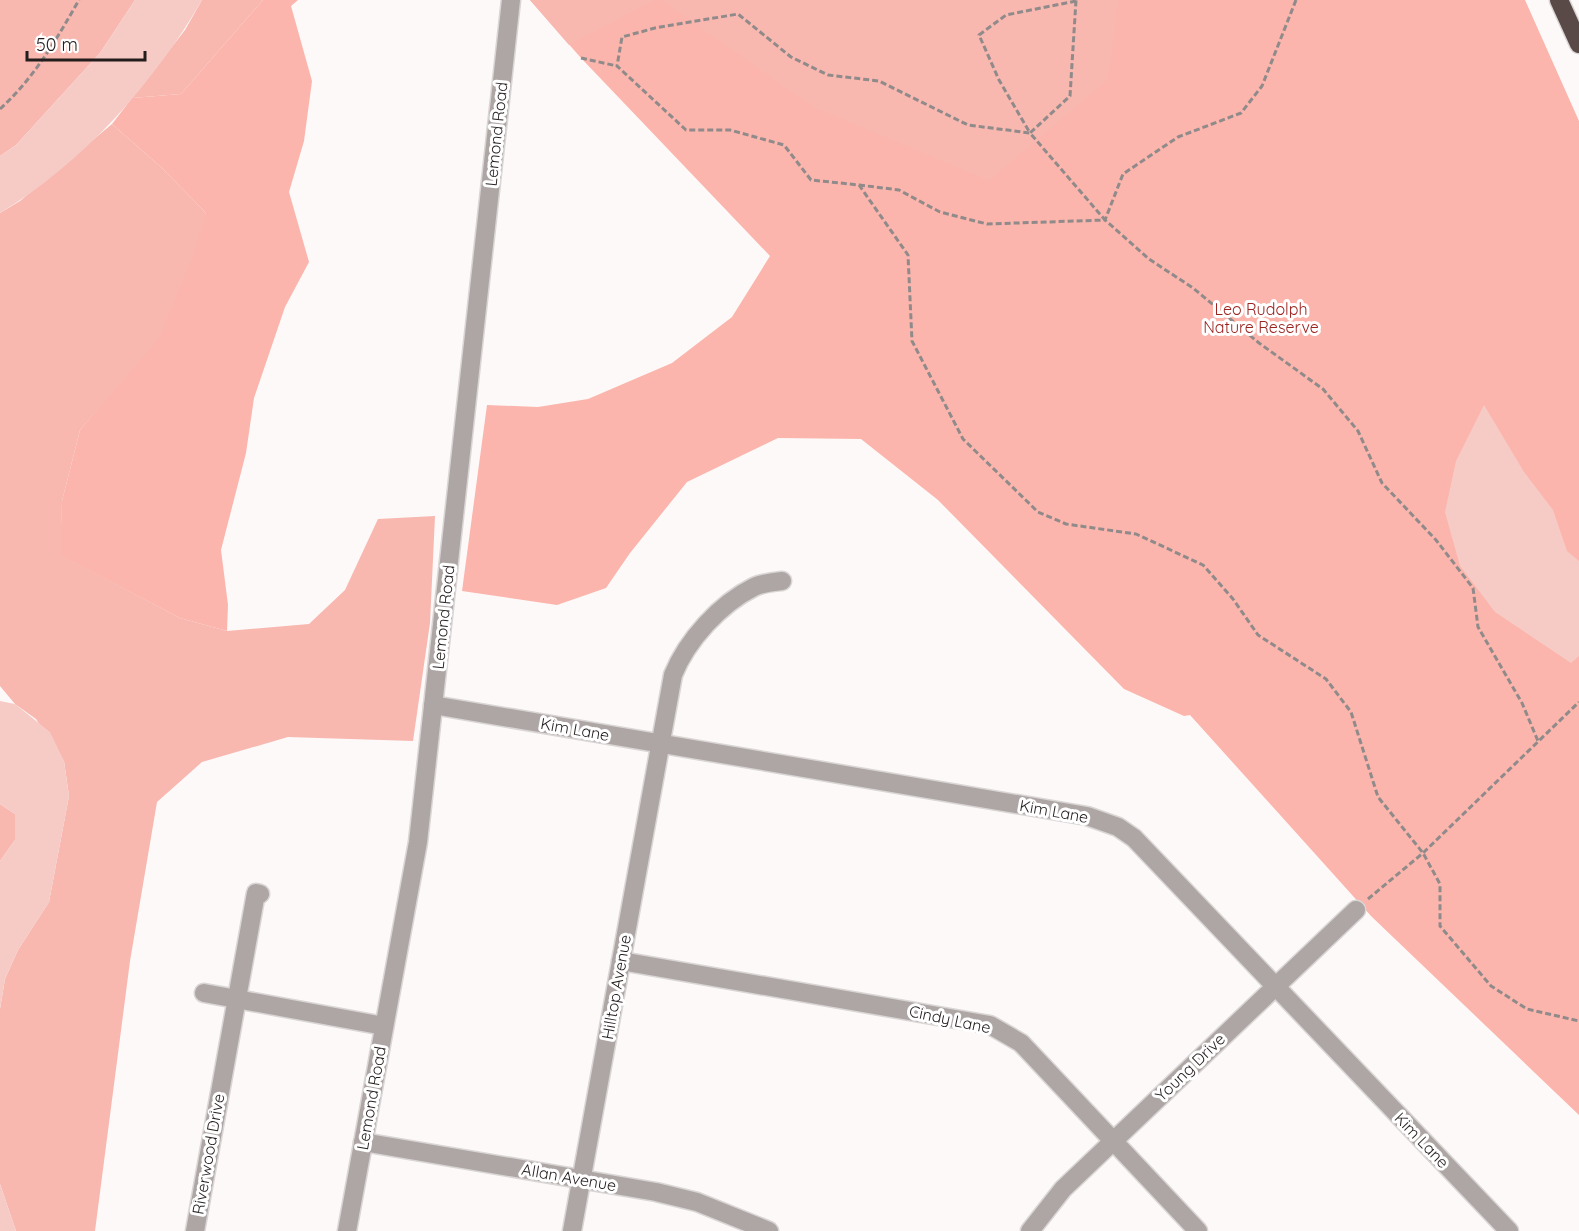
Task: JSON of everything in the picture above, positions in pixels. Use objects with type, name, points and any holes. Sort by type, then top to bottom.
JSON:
[{"type":"highway","points":[[1559,0],[1579,44]]},
{"type":"street","name":"Lemond Road","points":[[347,1231],[418,842],[511,0]]},
{"type":"street","name":"Hilltop Avenue","points":[[572,1231],[673,675],[692,639],[734,599],[756,586],[782,581]]},
{"type":"street","name":"Kim Lane","points":[[433,705],[1100,819],[1134,838],[1509,1231]]},
{"type":"street","name":"Riverwood Drive","points":[[195,1231],[256,893],[260,894]]},
{"type":"street","name":"Young Drive","points":[[1030,1231],[1063,1189],[1362,904]]},
{"type":"street","name":"Cindy Lane","points":[[621,961],[990,1025],[1021,1043],[1198,1231]]},
{"type":"street","points":[[204,993],[384,1026]]},
{"type":"street","name":"Allan Avenue","points":[[363,1142],[656,1191],[697,1202],[769,1231]]},
{"type":"path","points":[[0,109],[22,88],[52,49],[79,0]]},
{"type":"path","points":[[1030,133],[1070,96],[1076,0],[1006,15],[979,35],[999,80],[1030,133],[1105,220],[1149,259],[1193,288],[1258,343],[1323,389],[1358,431],[1382,483],[1436,540],[1473,588],[1478,627],[1506,673],[1538,741]]},
{"type":"path","points":[[1105,220],[1123,174],[1179,137],[1241,113],[1262,86],[1296,0]]},
{"type":"path","points":[[617,66],[622,37],[655,28],[738,14],[791,57],[828,75],[879,81],[969,125],[1030,133]]},
{"type":"path","points":[[581,58],[617,66],[687,130],[730,130],[784,145],[811,180],[898,190],[940,212],[987,224],[1105,220]]},
{"type":"path","points":[[859,184],[908,255],[912,341],[963,439],[1038,512],[1066,524],[1136,534],[1203,565],[1233,599],[1258,635],[1326,679],[1351,712],[1377,797],[1423,853],[1440,884],[1440,926],[1491,986],[1527,1009],[1579,1021]]},
{"type":"path","points":[[1362,904],[1423,853],[1579,702]]},
{"type":"green space","points":[[263,0],[298,0],[291,6],[312,81],[304,141],[289,192],[309,262],[285,307],[254,398],[246,453],[221,550],[228,605],[227,631],[180,618],[60,555],[62,501],[80,430],[118,385],[206,213],[162,168],[112,124],[132,98],[181,94]]},
{"type":"green space","name":"Leo Rudolph Nature Reserve","points":[[530,0],[1525,0],[1579,121],[1579,1115],[1371,916],[1190,715],[1184,716],[1124,689],[938,500],[861,439],[778,438],[687,482],[630,553],[606,588],[557,605],[462,591],[487,405],[538,407],[588,399],[672,363],[732,317],[770,256],[581,58]]},
{"type":"shaded area","points":[[0,0],[135,0],[100,53],[16,145],[0,156]]},
{"type":"shaded area","points":[[135,0],[202,0],[162,61],[114,119],[60,170],[31,193],[0,213],[0,156],[16,145],[100,53]]},
{"type":"shaded area","points":[[202,0],[263,0],[181,94],[132,98],[185,30]]},
{"type":"shaded area","points":[[530,0],[655,0],[569,45]]},
{"type":"shaded area","points":[[661,0],[1119,0],[1108,80],[989,181],[813,107]]},
{"type":"shaded area","points":[[112,124],[162,168],[206,213],[194,254],[159,339],[80,430],[62,501],[61,555],[180,618],[227,631],[309,624],[345,590],[378,519],[435,516],[430,623],[413,741],[288,737],[202,762],[157,802],[130,961],[95,1231],[16,1231],[0,1184],[0,1009],[5,979],[18,950],[49,902],[69,796],[64,761],[36,719],[15,704],[0,686],[0,213],[20,201]]},
{"type":"shaded area","points":[[1484,405],[1524,472],[1553,510],[1567,551],[1579,561],[1579,656],[1571,663],[1495,612],[1460,566],[1445,512],[1456,461]]},
{"type":"shaded area","points":[[0,701],[15,704],[50,732],[64,761],[69,796],[49,902],[18,950],[5,979],[0,1009],[0,861],[15,840],[15,814],[0,804]]},
{"type":"shaded area","points":[[0,804],[15,814],[15,840],[0,861]]},
{"type":"shaded area","points":[[0,1184],[16,1231],[0,1231]]}]
